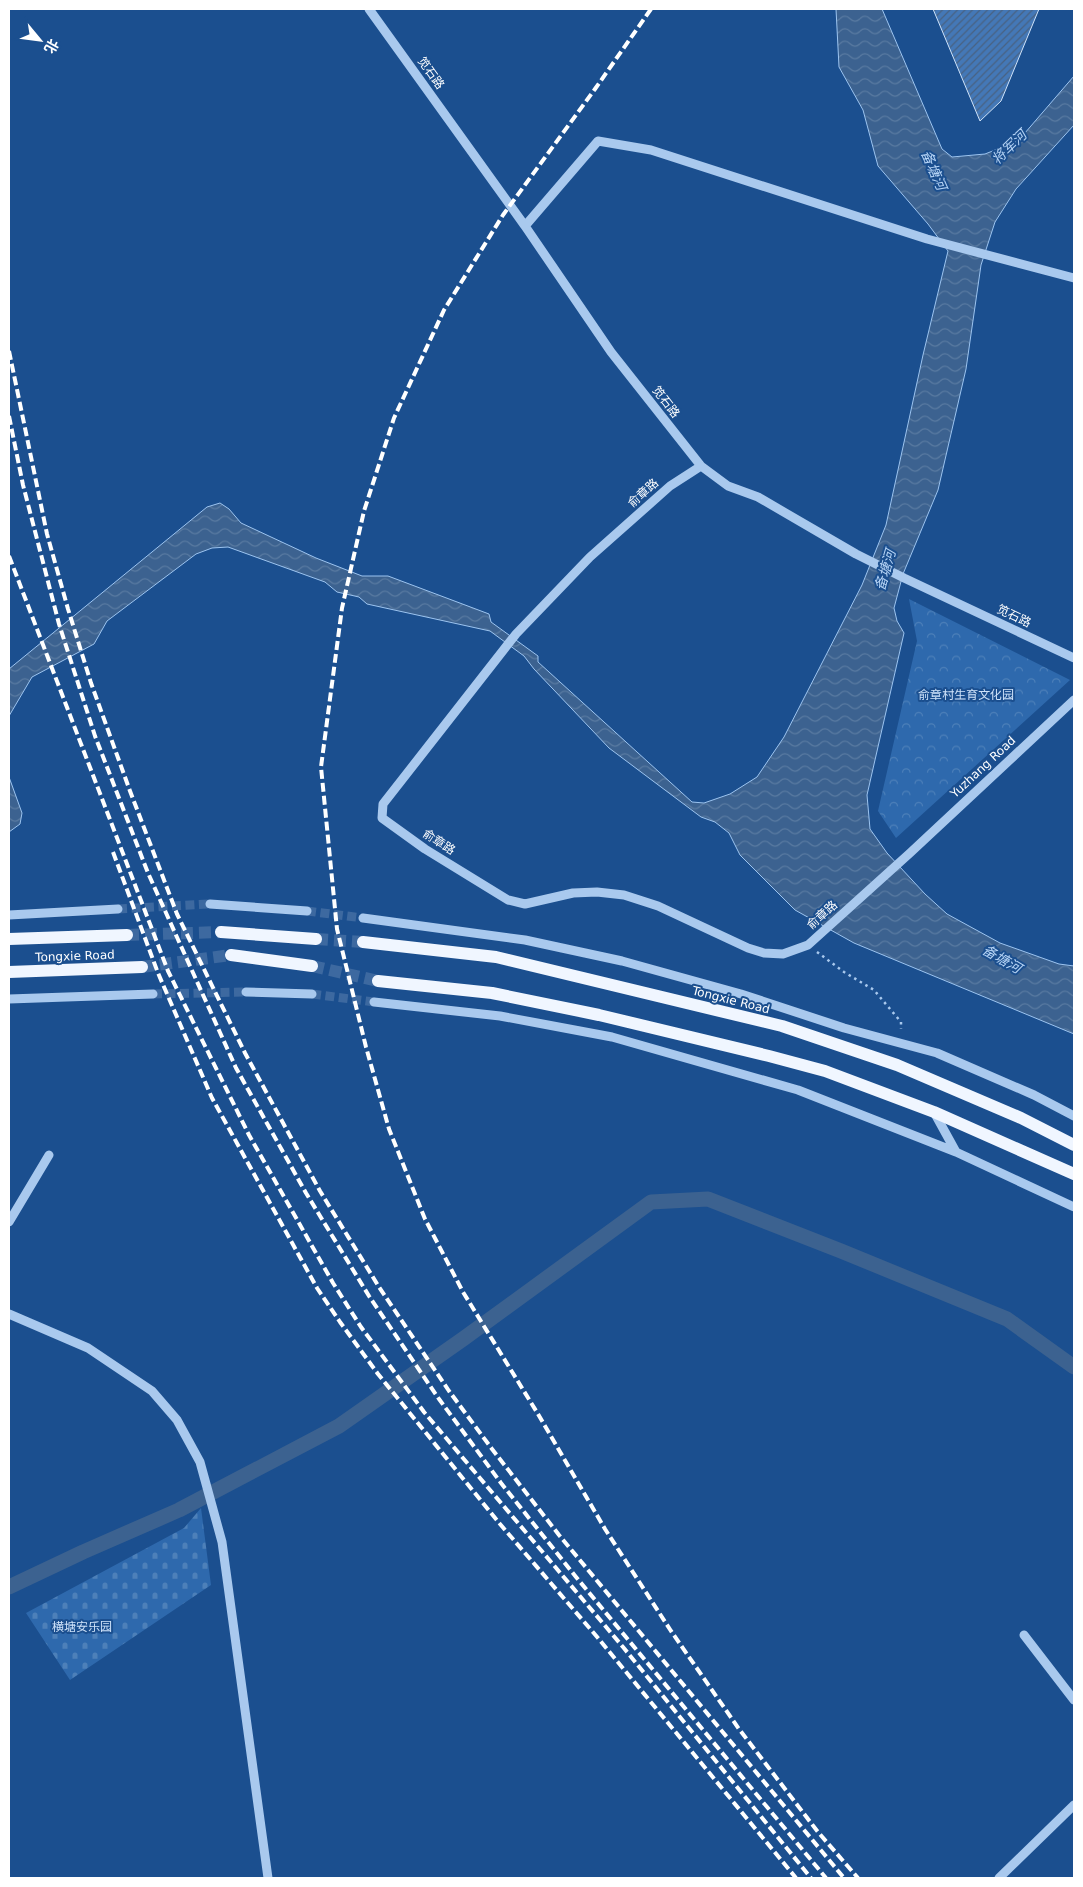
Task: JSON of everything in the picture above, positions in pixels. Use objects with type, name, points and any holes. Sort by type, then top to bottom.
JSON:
[{"type":"main road","points":[[221,932],[316,939]]},
{"type":"main road","name":"Tongxie Road","points":[[9,939],[127,935]]},
{"type":"main road","name":"Tongxie Road","points":[[363,942],[496,957],[782,1026],[897,1065],[1021,1118],[1074,1145]]},
{"type":"main road","points":[[231,955],[312,966]]},
{"type":"main road","name":"Tongxie Road","points":[[9,972],[142,967]]},
{"type":"main road","points":[[378,981],[492,993],[599,1015],[769,1056],[825,1072],[934,1112],[1074,1174]]},
{"type":"street","name":"笕石路","points":[[370,9],[525,226],[611,352],[701,466],[728,486],[758,497],[856,554],[1074,658]]},
{"type":"street","points":[[525,226],[598,141],[651,150],[927,239],[1074,278]]},
{"type":"street","name":"俞章路","points":[[701,466],[670,486],[590,557],[516,634],[383,804],[382,818],[425,849],[508,900],[525,904],[573,893],[597,892],[624,895],[658,906],[748,948],[764,953],[783,954],[808,945],[910,854]]},
{"type":"street","name":"Yuzhang Road","points":[[910,854],[1074,700]]},
{"type":"street","points":[[210,904],[307,911]]},
{"type":"street","points":[[9,915],[118,909]]},
{"type":"street","points":[[363,918],[524,940],[622,960],[741,994],[844,1028],[937,1053],[1034,1095],[1074,1116]]},
{"type":"street","points":[[246,992],[312,994]]},
{"type":"street","points":[[9,999],[153,994]]},
{"type":"street","points":[[374,1002],[500,1016],[612,1037],[798,1090],[956,1152],[1074,1206]]},
{"type":"street","points":[[934,1112],[956,1152]]},
{"type":"street","points":[[9,1222],[49,1155]]},
{"type":"street","points":[[9,1314],[88,1348],[152,1391],[178,1420],[202,1468],[222,1542],[268,1878]]},
{"type":"street","points":[[1024,1635],[1074,1700]]},
{"type":"street","points":[[999,1878],[1074,1805]]},
{"type":"path","points":[[808,945],[827,961],[874,990],[901,1022],[901,1029]]},
{"type":"green space","name":"俞章村生育文化园","points":[[909,599],[1070,680],[896,838],[878,811],[917,641]]},
{"type":"green space","name":"横塘安乐园","points":[[201,1508],[211,1585],[70,1680],[26,1613],[184,1528]]},
{"type":"water","points":[[836,9],[882,9],[942,149],[952,157],[985,154],[1018,141],[1074,76],[1074,125],[1016,189],[995,222],[981,265],[966,369],[938,490],[903,574],[894,608],[897,621],[904,633],[867,795],[870,829],[887,853],[925,894],[947,914],[1000,943],[1059,964],[1074,966],[1074,1034],[854,943],[795,910],[740,855],[729,833],[715,822],[701,817],[609,748],[524,656],[490,631],[367,604],[359,597],[337,592],[325,582],[228,547],[212,548],[196,554],[107,621],[94,644],[32,677],[9,716],[9,669],[207,507],[220,503],[229,509],[241,523],[316,558],[362,576],[388,576],[489,614],[491,622],[538,656],[538,662],[692,802],[704,803],[730,794],[757,777],[784,737],[862,585],[886,525],[948,251],[928,224],[878,166],[863,110],[839,67]]},
{"type":"water","points":[[9,777],[22,813],[20,824],[9,832]]},
{"type":"building","points":[[933,9],[1039,9],[1001,101],[980,121]]},
{"type":"waterway","points":[[9,1587],[179,1510],[339,1426],[463,1339],[651,1202],[708,1199],[1007,1319],[1074,1367]]},
{"type":"tunnel","points":[[118,909],[210,904]]},
{"type":"tunnel","points":[[307,911],[363,918]]},
{"type":"tunnel","points":[[127,935],[221,932]]},
{"type":"tunnel","points":[[316,939],[363,942]]},
{"type":"tunnel","points":[[142,967],[231,955]]},
{"type":"tunnel","points":[[312,966],[378,981]]},
{"type":"tunnel","points":[[153,994],[246,992]]},
{"type":"tunnel","points":[[312,994],[374,1002]]},
{"type":"railway","points":[[651,9],[503,215],[444,310],[394,418],[364,511],[342,608],[321,767],[337,929],[366,1047],[389,1129],[425,1219],[463,1292],[538,1414],[605,1529],[671,1631],[739,1729],[818,1832],[858,1878]]},
{"type":"railway","points":[[9,351],[47,534],[91,683],[130,791],[177,914],[245,1053],[320,1191],[379,1287],[449,1391],[492,1449],[559,1535],[844,1878]]},
{"type":"railway","points":[[9,416],[23,485],[59,624],[95,736],[148,873],[236,1068],[306,1193],[369,1296],[439,1399],[501,1483],[576,1577],[826,1878]]},
{"type":"railway","points":[[9,556],[168,971],[249,1135],[333,1283],[361,1327],[424,1412],[623,1647],[811,1878]]},
{"type":"railway","points":[[113,852],[158,973],[212,1098],[317,1288],[378,1374],[500,1524],[598,1638],[796,1878]]},
{"type":"water label","name":"将军河","points":[[1009,147]]},
{"type":"water label","name":"备塘河","points":[[934,170]]},
{"type":"water label","name":"备塘河","points":[[885,570]]},
{"type":"water label","name":"备塘河","points":[[1002,959]]}]
